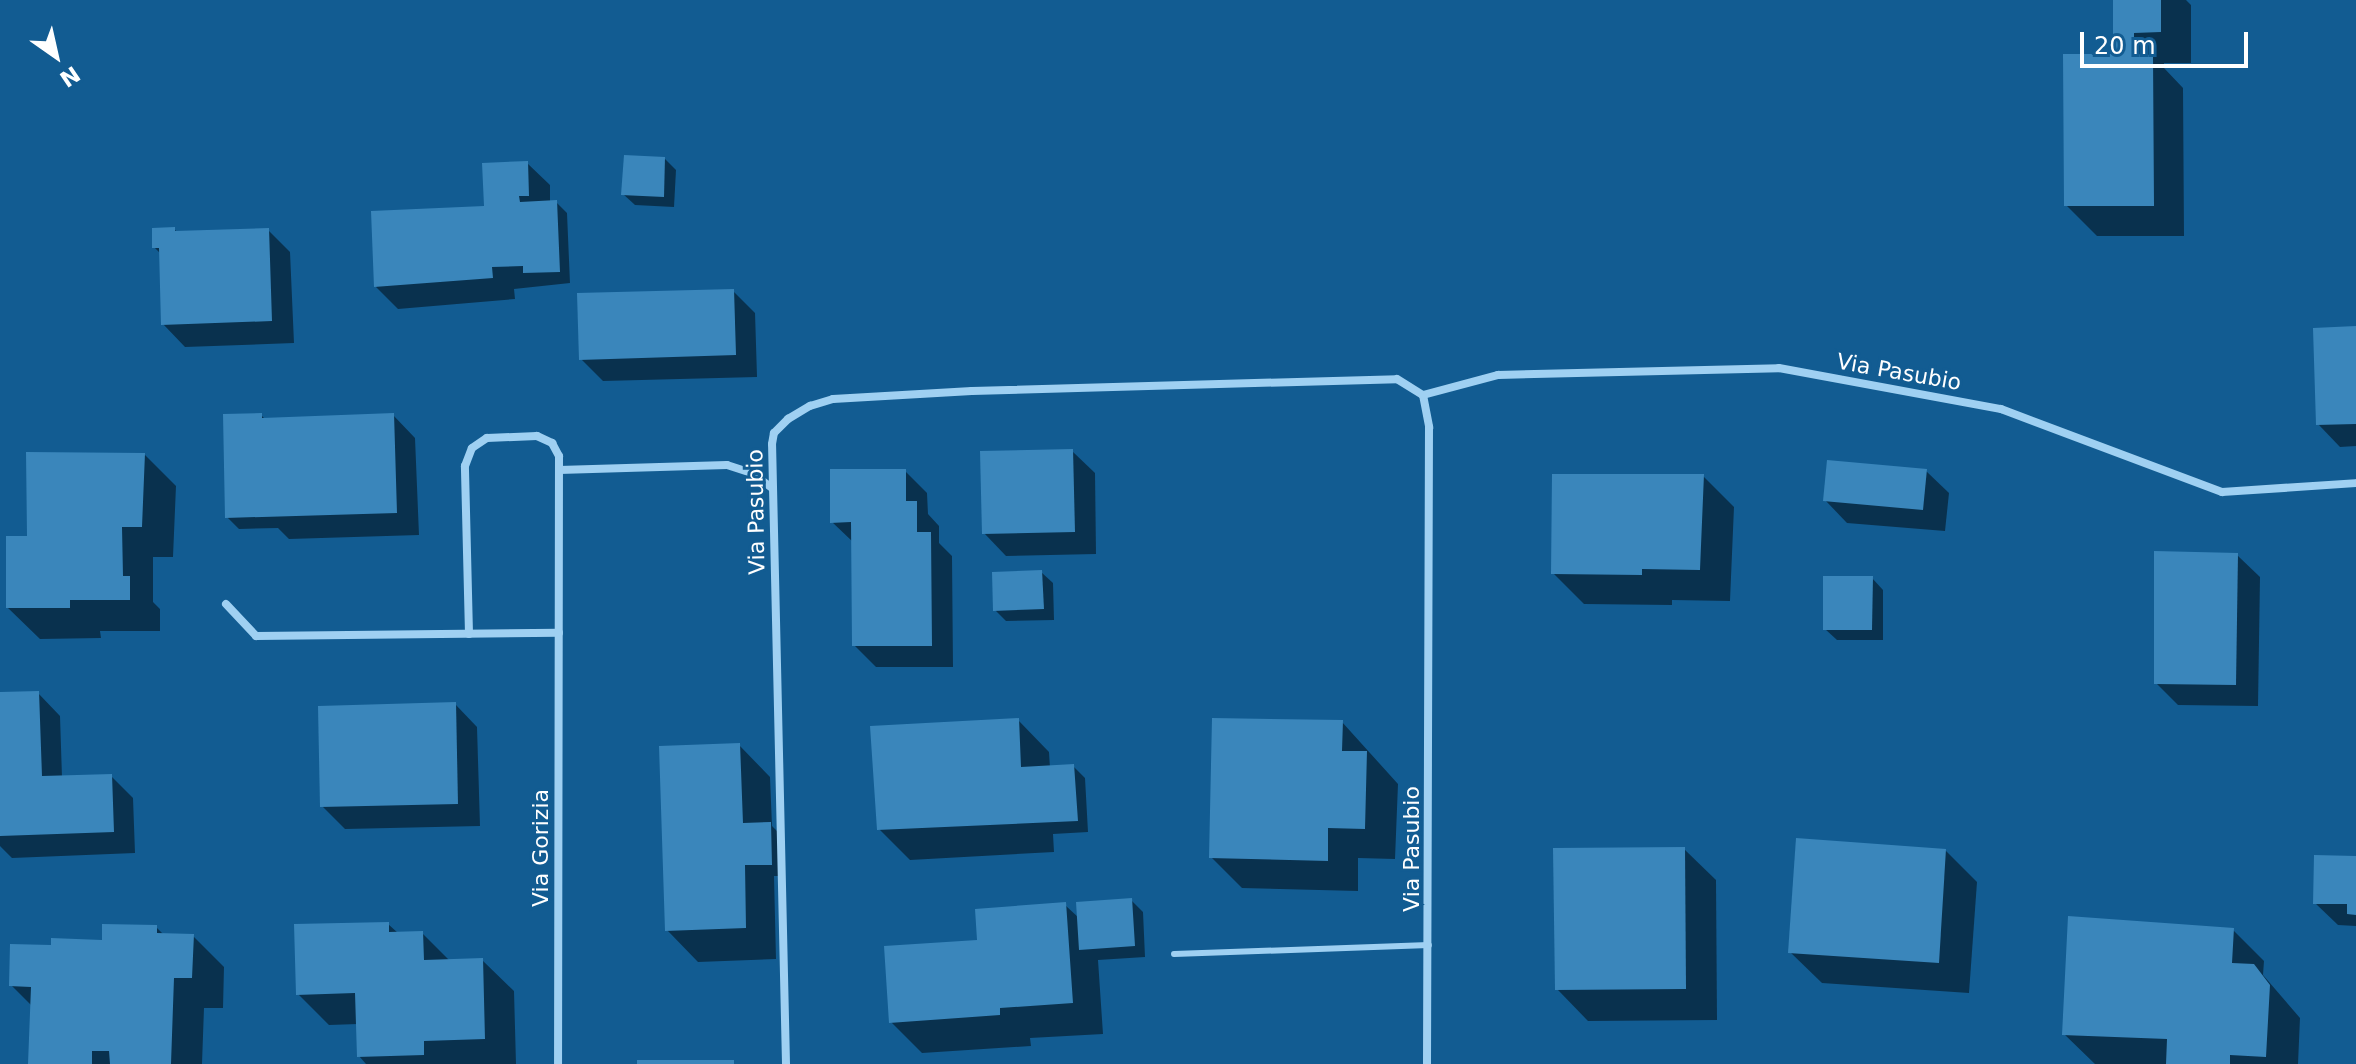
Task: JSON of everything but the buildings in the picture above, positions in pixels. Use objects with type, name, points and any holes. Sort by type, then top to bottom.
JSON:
[{"type":"street","name":"Via Pasubio","points":[[786,1064],[774,433],[788,419],[810,406],[833,399],[972,391],[1397,379],[1423,395],[1498,375],[1779,368],[2001,409],[2222,492],[2356,483]]},
{"type":"street","name":"Via Pasubio","points":[[1423,395],[1429,427],[1427,1064]]},
{"type":"street","name":"Via Gorizia","points":[[469,634],[465,466],[472,448],[487,438],[537,436],[552,443],[559,456],[558,1064]]},
{"type":"street","points":[[559,470],[727,465],[752,473],[773,489]]},
{"type":"street","points":[[226,604],[256,636],[559,633]]},
{"type":"lane","points":[[1174,954],[1429,945]]}]
